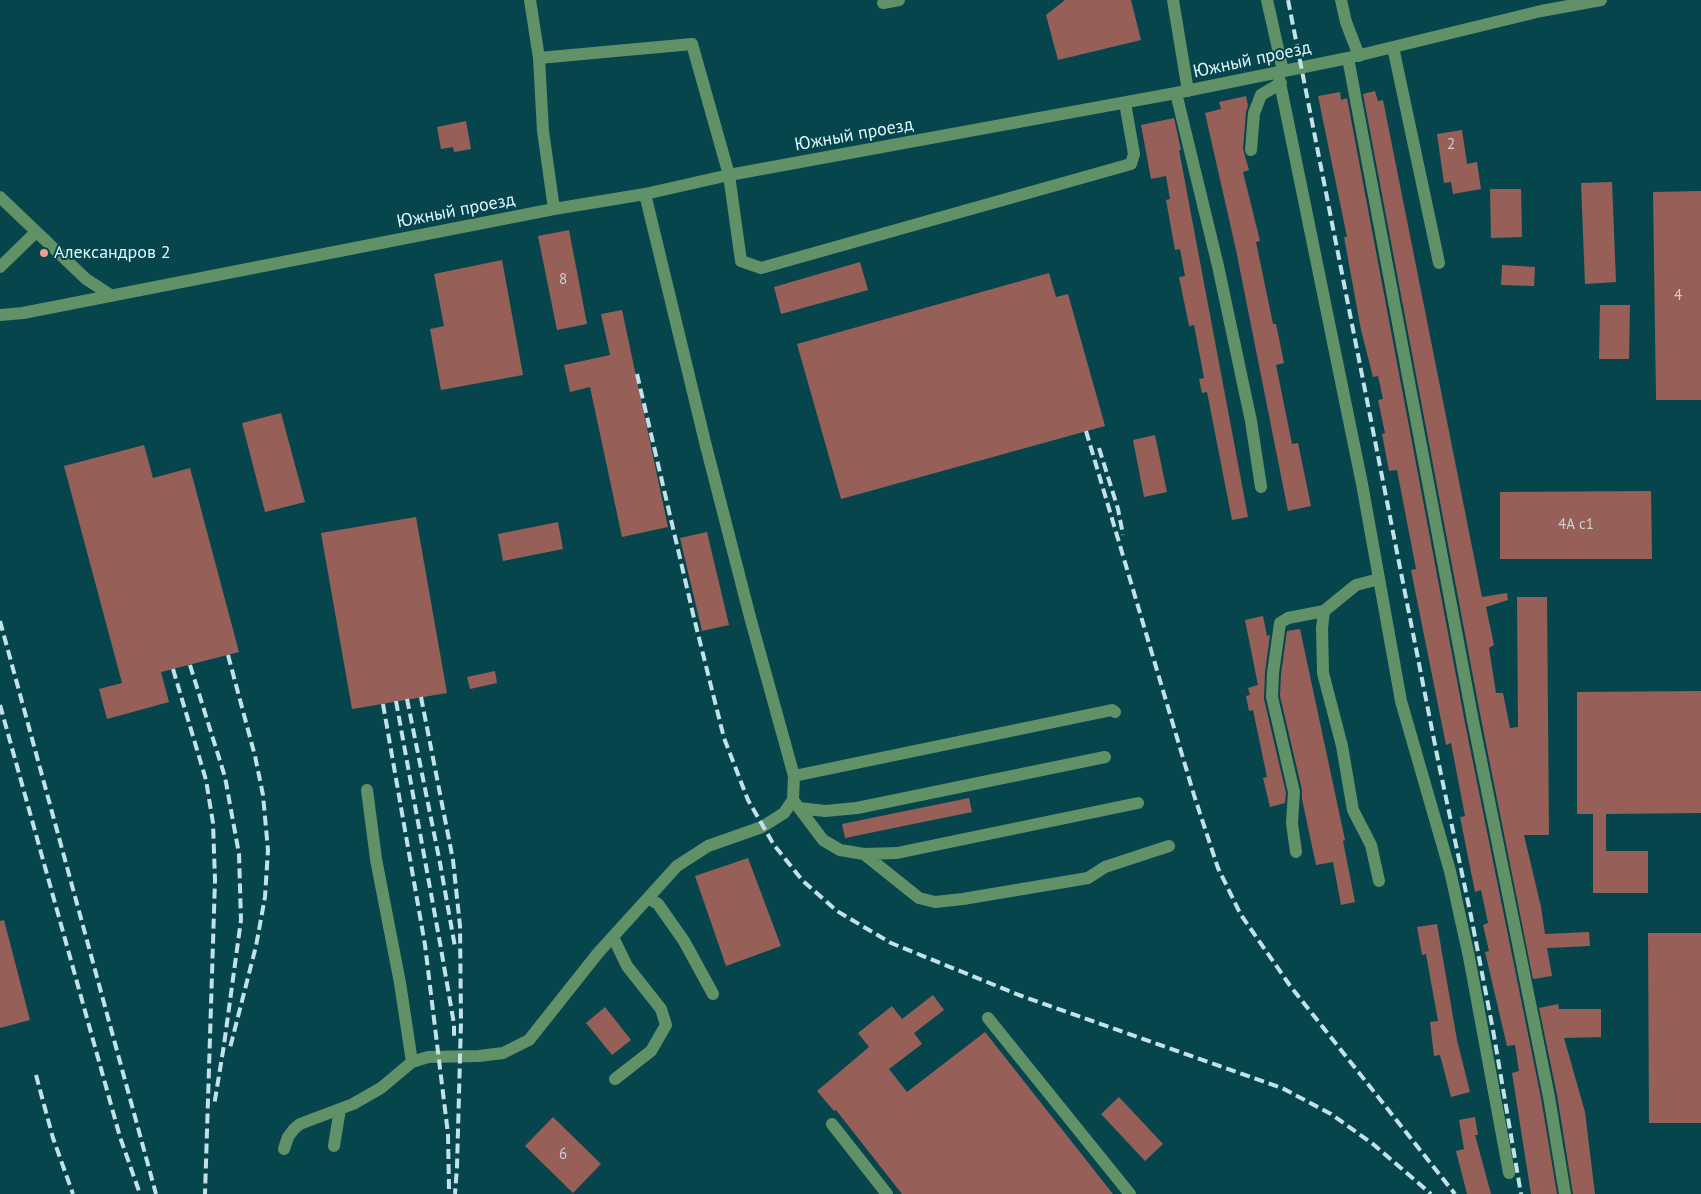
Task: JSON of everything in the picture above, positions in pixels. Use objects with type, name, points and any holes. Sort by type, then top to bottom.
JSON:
[{"type":"street","points":[[530,0],[539,58],[543,131],[554,210]]},
{"type":"street","points":[[883,4],[899,0]]},
{"type":"street","points":[[1173,0],[1182,92],[1251,420],[1261,487]]},
{"type":"street","points":[[1267,0],[1281,76],[1284,107],[1362,484],[1402,701],[1450,871],[1469,957],[1509,1173]]},
{"type":"street","points":[[1341,0],[1353,57],[1473,721],[1550,1097],[1565,1194]]},
{"type":"street","name":"Южный проезд","points":[[0,316],[23,314],[554,210],[645,194],[729,175],[1182,92],[1281,76],[1393,47],[1535,6],[1601,0]]},
{"type":"street","points":[[539,58],[692,44],[729,175],[741,261],[761,268],[1131,164],[1134,154],[1125,103]]},
{"type":"street","points":[[1393,47],[1439,263]]},
{"type":"street","points":[[1251,150],[1254,113],[1261,95],[1281,76]]},
{"type":"street","points":[[645,194],[706,446],[750,617],[794,776],[796,804],[823,840],[840,850],[864,854],[898,853],[1138,803]]},
{"type":"street","points":[[0,197],[86,279],[112,296]]},
{"type":"street","points":[[0,267],[36,232]]},
{"type":"street","points":[[1296,852],[1292,823],[1294,792],[1272,697],[1273,673],[1280,623],[1288,618],[1324,611],[1356,585],[1379,579]]},
{"type":"street","points":[[1324,611],[1322,628],[1323,673],[1342,746],[1353,810],[1371,845],[1379,881]]},
{"type":"street","points":[[794,776],[1112,710],[1115,712]]},
{"type":"street","points":[[796,804],[825,811],[857,808],[1105,757]]},
{"type":"street","points":[[367,790],[376,859],[400,983],[412,1062]]},
{"type":"street","points":[[284,1149],[288,1137],[294,1128],[352,1104],[381,1088],[412,1062],[428,1057],[479,1056],[503,1053],[529,1040],[598,953],[677,866],[708,846],[762,826],[796,804]]},
{"type":"street","points":[[864,854],[919,898],[935,902],[963,900],[1088,878],[1105,867],[1169,846]]},
{"type":"street","points":[[648,898],[658,904],[684,941],[713,994]]},
{"type":"street","points":[[613,936],[627,966],[661,1009],[666,1025],[651,1051],[615,1079]]},
{"type":"street","points":[[988,1018],[1130,1194]]},
{"type":"street","points":[[334,1146],[340,1109]]},
{"type":"street","points":[[832,1124],[887,1194]]},
{"type":"building","points":[[1065,0],[1131,0],[1141,40],[1058,60],[1046,15]]},
{"type":"building","points":[[1375,91],[1378,101],[1383,100],[1482,597],[1507,593],[1508,600],[1486,607],[1494,645],[1489,648],[1496,693],[1503,693],[1510,728],[1518,727],[1517,597],[1547,597],[1549,835],[1524,835],[1541,907],[1545,934],[1589,932],[1590,946],[1547,948],[1552,976],[1533,979],[1481,719],[1363,94]]},
{"type":"building","points":[[1340,92],[1341,100],[1347,98],[1465,723],[1541,1098],[1557,1194],[1531,1194],[1512,1073],[1519,1071],[1515,1045],[1507,1046],[1485,952],[1489,951],[1483,925],[1488,923],[1481,890],[1475,892],[1460,817],[1465,816],[1451,743],[1446,745],[1411,570],[1416,569],[1397,470],[1389,471],[1382,434],[1385,433],[1378,400],[1383,399],[1378,376],[1373,377],[1361,330],[1344,237],[1347,237],[1318,96]]},
{"type":"building","points":[[1246,96],[1248,106],[1243,149],[1249,170],[1243,172],[1260,241],[1256,242],[1273,324],[1276,324],[1284,363],[1276,365],[1292,444],[1298,443],[1311,506],[1288,511],[1236,250],[1205,113],[1221,109],[1219,102]]},
{"type":"building","points":[[1174,118],[1248,517],[1232,520],[1207,392],[1202,393],[1199,379],[1204,378],[1194,325],[1189,326],[1179,277],[1185,276],[1180,249],[1175,250],[1166,200],[1170,199],[1166,176],[1151,179],[1141,125]]},
{"type":"building","points":[[466,121],[471,149],[454,152],[453,147],[441,149],[437,127]]},
{"type":"building","points":[[1462,130],[1467,164],[1477,162],[1481,189],[1453,194],[1451,182],[1444,183],[1437,134]]},
{"type":"building","points":[[1612,182],[1616,282],[1585,284],[1581,183]]},
{"type":"building","points":[[1490,189],[1521,189],[1522,237],[1491,238]]},
{"type":"building","points":[[1701,191],[1701,400],[1656,400],[1653,192]]},
{"type":"building","points":[[569,230],[587,324],[557,330],[538,236]]},
{"type":"building","points":[[502,260],[523,375],[441,390],[430,329],[444,326],[434,274]]},
{"type":"building","points":[[860,262],[868,290],[781,314],[774,287]]},
{"type":"building","points":[[1502,265],[1535,267],[1534,286],[1501,285]]},
{"type":"building","points":[[1049,273],[1056,297],[1068,294],[1105,426],[841,499],[797,344]]},
{"type":"building","points":[[1600,305],[1630,305],[1629,359],[1599,359]]},
{"type":"building","points":[[622,310],[668,527],[622,537],[590,387],[570,392],[564,365],[610,355],[601,314]]},
{"type":"building","points":[[281,413],[305,502],[265,512],[242,423]]},
{"type":"building","points":[[1155,435],[1167,492],[1144,497],[1133,440]]},
{"type":"building","points":[[144,445],[153,478],[190,468],[239,652],[161,672],[169,702],[107,719],[99,689],[122,683],[64,466]]},
{"type":"building","points":[[1651,491],[1652,559],[1500,559],[1500,492]]},
{"type":"building","points":[[416,517],[447,693],[352,709],[321,533]]},
{"type":"building","points":[[558,522],[563,549],[503,561],[498,534]]},
{"type":"building","points":[[707,532],[729,625],[702,631],[680,538]]},
{"type":"building","points":[[1263,616],[1267,636],[1270,635],[1265,672],[1264,699],[1286,793],[1285,803],[1270,807],[1263,778],[1267,777],[1253,710],[1249,711],[1246,696],[1250,695],[1248,688],[1258,685],[1245,620]]},
{"type":"building","points":[[1300,629],[1345,840],[1343,841],[1355,902],[1341,905],[1333,862],[1316,865],[1302,799],[1302,790],[1280,696],[1287,631]]},
{"type":"building","points":[[495,671],[497,683],[470,689],[467,677]]},
{"type":"building","points":[[1701,691],[1701,813],[1606,814],[1606,851],[1648,851],[1648,893],[1593,893],[1593,814],[1577,814],[1577,692]]},
{"type":"building","points":[[969,798],[972,812],[845,838],[842,824]]},
{"type":"building","points":[[748,858],[781,946],[726,966],[695,876]]},
{"type":"building","points":[[4,920],[30,1020],[0,1028],[0,921]]},
{"type":"building","points":[[1437,924],[1457,1040],[1470,1092],[1451,1097],[1440,1055],[1434,1056],[1430,1022],[1438,1021],[1426,954],[1422,955],[1417,927]]},
{"type":"building","points":[[1648,933],[1701,933],[1701,1123],[1649,1123]]},
{"type":"building","points":[[933,995],[944,1010],[914,1033],[922,1044],[889,1069],[907,1092],[985,1032],[1113,1194],[902,1194],[836,1110],[834,1111],[817,1091],[869,1047],[858,1033],[892,1006],[902,1019]]},
{"type":"building","points":[[1558,1004],[1559,1009],[1601,1009],[1601,1037],[1564,1038],[1585,1112],[1595,1194],[1573,1194],[1557,1095],[1539,1008]]},
{"type":"building","points":[[605,1007],[631,1040],[612,1055],[586,1023]]},
{"type":"building","points":[[1119,1097],[1163,1144],[1145,1161],[1101,1114]]},
{"type":"building","points":[[553,1117],[601,1164],[573,1193],[525,1146]]},
{"type":"building","points":[[1475,1117],[1478,1135],[1475,1135],[1491,1194],[1467,1194],[1456,1151],[1464,1149],[1459,1120]]},
{"type":"railway","points":[[1288,0],[1438,760],[1471,916],[1521,1194]]},
{"type":"railway","points":[[637,374],[724,738],[748,800],[774,845],[803,881],[837,911],[891,943],[1019,995],[1282,1088],[1331,1114],[1373,1144],[1431,1194]]},
{"type":"railway","points":[[1086,431],[1194,795],[1218,868],[1241,915],[1291,987],[1455,1194]]},
{"type":"railway","points":[[1099,448],[1118,509],[1123,535]]},
{"type":"railway","points":[[0,621],[156,1194]]},
{"type":"railway","points":[[228,655],[255,756],[263,795],[268,850],[265,897],[256,946],[230,1048]]},
{"type":"railway","points":[[190,665],[225,777],[239,854],[241,920],[214,1106]]},
{"type":"railway","points":[[173,669],[206,780],[213,823],[215,880],[205,1194]]},
{"type":"railway","points":[[421,697],[453,860],[460,926],[461,1021],[455,1194]]},
{"type":"railway","points":[[407,699],[455,947]]},
{"type":"railway","points":[[396,701],[440,943],[454,1024],[454,1036]]},
{"type":"railway","points":[[383,704],[425,945],[448,1134],[449,1189]]},
{"type":"railway","points":[[0,705],[120,1137],[140,1194]]},
{"type":"railway","points":[[36,1075],[53,1138],[73,1194]]},
{"type":"place","name":"Александров 2","points":[[44,253]]}]
